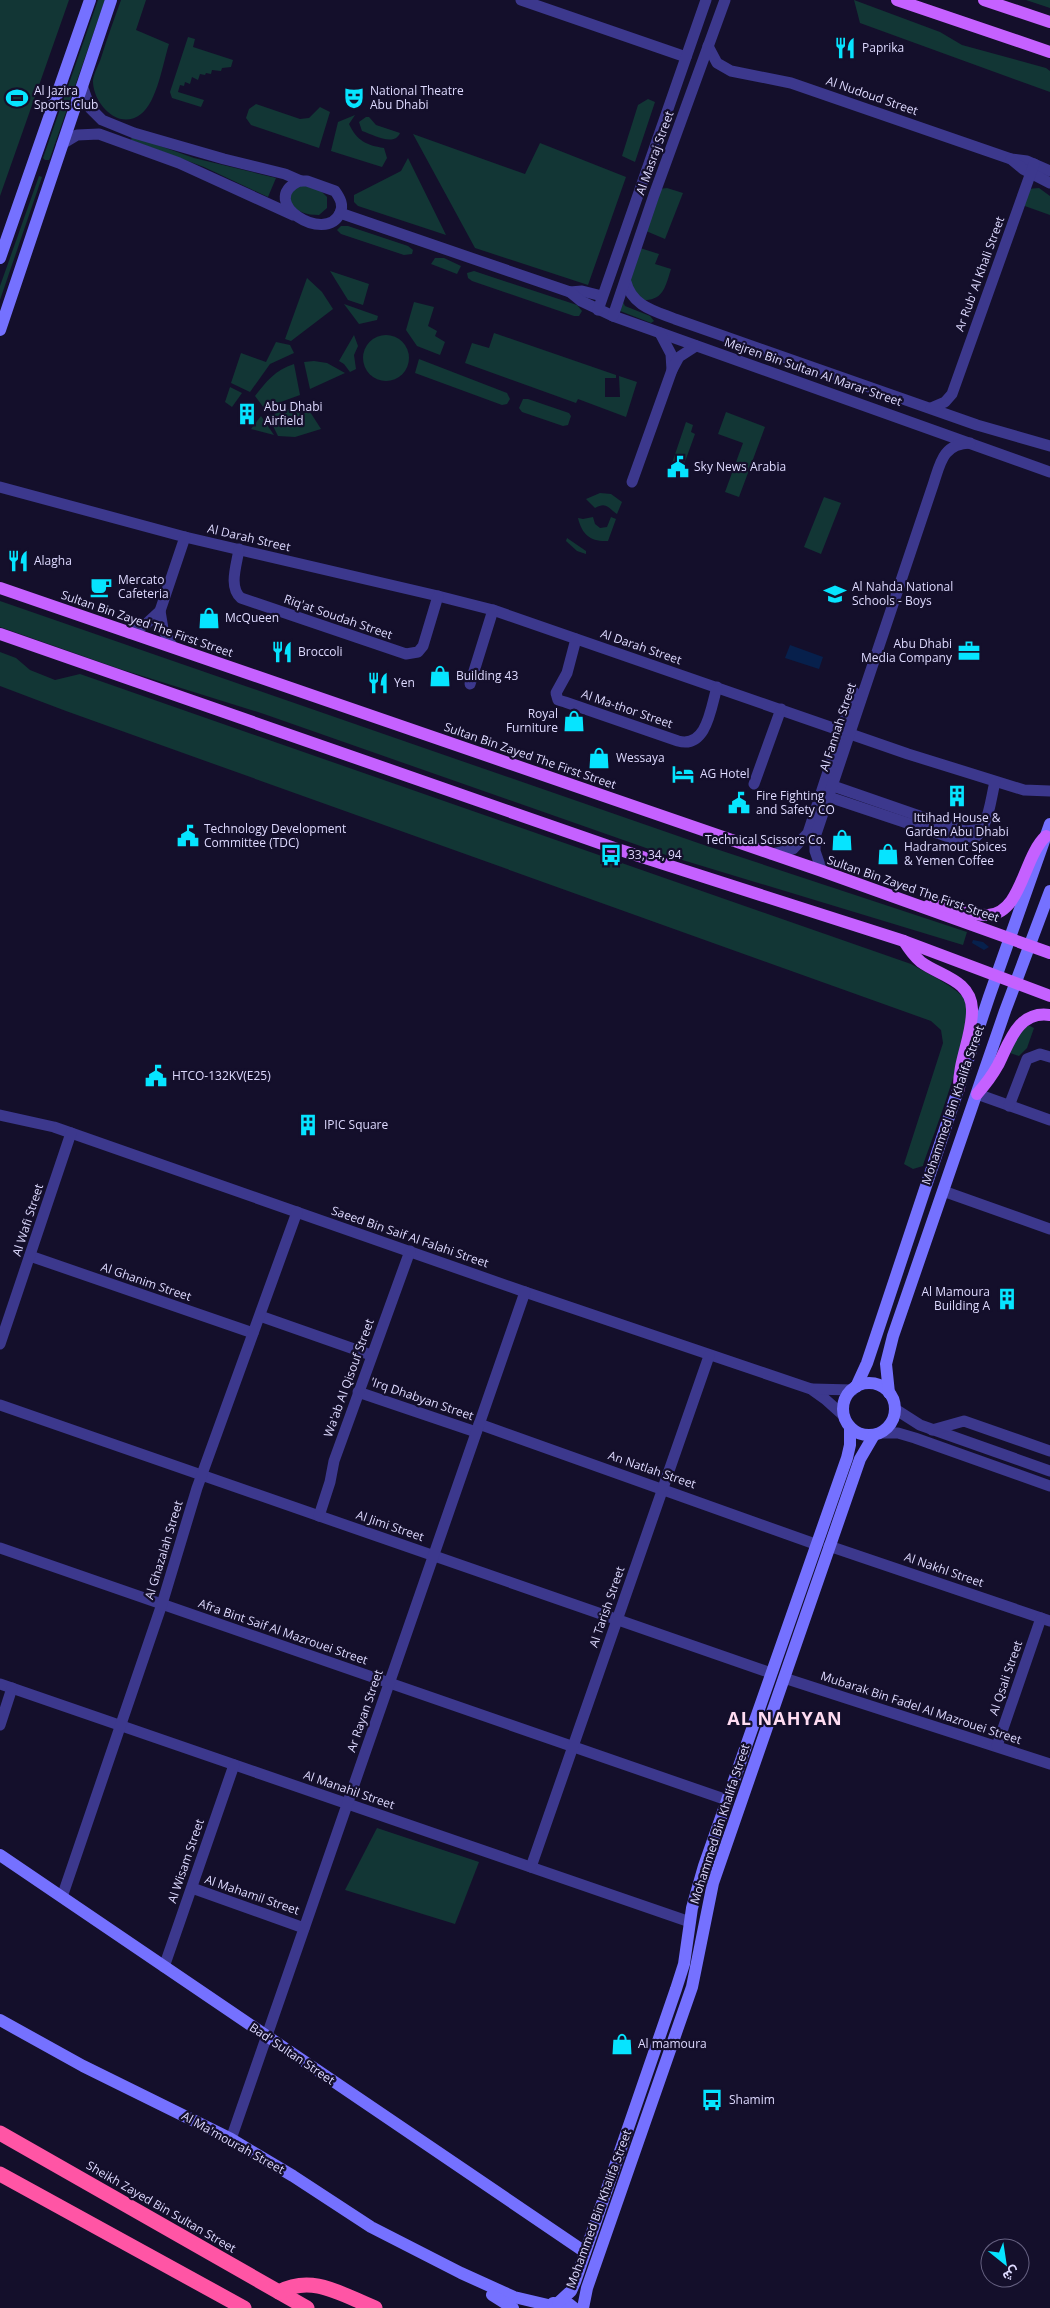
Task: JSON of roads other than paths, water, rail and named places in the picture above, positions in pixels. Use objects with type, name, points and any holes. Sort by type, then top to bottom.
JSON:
[{"type":"highway","name":"Sheikh Zayed Bin Sultan Street","points":[[0,2133],[307,2308]]},
{"type":"highway","points":[[0,2174],[244,2308]]},
{"type":"highway","points":[[279,2292],[296,2285],[314,2284],[375,2308]]},
{"type":"main road","points":[[0,258],[90,0]]},
{"type":"main road","points":[[0,330],[111,0]]},
{"type":"main road","points":[[897,0],[1050,52]]},
{"type":"main road","points":[[984,0],[1050,22]]},
{"type":"main road","points":[[33,165],[52,171]]},
{"type":"main road","name":"Sultan Bin Zayed The First Street","points":[[0,588],[822,871],[1050,953]]},
{"type":"main road","points":[[0,634],[614,848],[904,941],[1050,996]]},
{"type":"main road","points":[[921,907],[939,905],[984,916],[1002,911],[1012,901],[1033,851],[1048,830]]},
{"type":"main road","name":"Mohammed Bin Khalifa Street","points":[[855,1388],[867,1363],[1048,830]]},
{"type":"main road","name":"Mohammed Bin Khalifa Street","points":[[890,1393],[886,1374],[887,1354],[1016,983],[1050,891]]},
{"type":"main road","points":[[1023,902],[1025,910],[1032,914],[1043,910]]},
{"type":"main road","points":[[904,941],[920,961],[959,983],[969,995],[972,1011],[960,1066],[959,1089]]},
{"type":"main road","points":[[977,1094],[993,1074],[1018,1026],[1029,1018],[1050,1015]]},
{"type":"main road","points":[[870,1384],[878,1385],[890,1393],[895,1409],[893,1419],[888,1427],[877,1434],[861,1434],[848,1422],[844,1402],[855,1388],[870,1384]]},
{"type":"main road","name":"Mohammed Bin Khalifa Street","points":[[550,2305],[571,2291],[676,1990],[686,1952],[690,1922],[698,1887],[815,1544],[847,1458],[848,1422]]},
{"type":"main road","name":"Mohammed Bin Khalifa Street","points":[[583,2308],[587,2288],[692,1987],[713,1884],[860,1460],[877,1434]]},
{"type":"main road","name":"Bad' Sultan Street","points":[[0,1855],[585,2252]]},
{"type":"main road","name":"Al Ma'mourah Street","points":[[0,2020],[82,2066],[231,2139],[293,2176],[371,2228],[461,2273],[522,2300],[550,2305],[569,2304],[574,2308]]},
{"type":"main road","name":"Al Ma'mourah Street","points":[[461,2273],[513,2308]]},
{"type":"street","points":[[521,0],[686,57]]},
{"type":"street","points":[[706,0],[724,4]]},
{"type":"street","name":"Al Masraj Street","points":[[598,310],[706,0]]},
{"type":"street","name":"Al Masraj Street","points":[[613,316],[724,4]]},
{"type":"street","points":[[708,46],[713,58],[722,67]]},
{"type":"street","name":"Al Nudoud Street","points":[[699,73],[710,67],[722,67],[791,83],[1011,159],[1032,168],[1050,171]]},
{"type":"street","points":[[82,85],[90,108],[102,120],[134,133],[224,160],[284,174],[300,181]]},
{"type":"street","points":[[62,144],[77,135],[89,133],[106,136],[179,163],[293,215],[320,225],[334,221],[340,213],[341,200],[335,191],[307,180],[300,181],[291,186],[286,199],[288,208],[293,215]]},
{"type":"street","name":"Al Nudoud Street","points":[[1032,168],[1050,183]]},
{"type":"street","name":"Ar Rub' Al Khali Street","points":[[952,394],[1032,168]]},
{"type":"street","name":"Mejren Bin Sultan Al Marar Street","points":[[340,213],[570,292],[581,301],[613,316],[974,443],[1050,472]]},
{"type":"street","points":[[630,216],[638,214],[646,222]]},
{"type":"street","name":"Mejren Bin Sultan Al Marar Street","points":[[626,282],[633,298],[642,305],[676,319],[962,419],[1050,446]]},
{"type":"street","name":"Mejren Bin Sultan Al Marar Street","points":[[570,292],[582,291],[602,296]]},
{"type":"street","points":[[672,370],[670,354],[664,334],[676,319]]},
{"type":"street","points":[[632,482],[672,370],[684,352],[696,346]]},
{"type":"street","points":[[931,408],[945,402],[952,394]]},
{"type":"street","points":[[952,394],[954,405],[962,419]]},
{"type":"street","name":"Al Fannah Street","points":[[771,854],[793,849],[808,833],[944,456],[953,446],[974,443]]},
{"type":"street","name":"Al Darah Street","points":[[0,487],[185,537],[493,610],[780,710],[995,782],[1032,792],[1050,791]]},
{"type":"street","points":[[129,633],[146,624],[160,611],[185,537]]},
{"type":"street","name":"Riq'at Soudah Street","points":[[239,549],[234,585],[236,592],[241,598],[406,654],[418,652],[423,646],[438,596]]},
{"type":"street","points":[[470,684],[493,610]]},
{"type":"street","points":[[160,611],[164,629],[172,646]]},
{"type":"street","name":"Al Ma-thor Street","points":[[576,639],[567,673],[556,693],[558,700],[678,741],[691,742],[696,740],[704,730],[717,687]]},
{"type":"street","name":"Al Fannah Street","points":[[822,871],[816,858],[815,844],[831,791],[854,692]]},
{"type":"street","points":[[754,784],[780,710]]},
{"type":"street","points":[[831,791],[961,842],[972,841],[982,829],[995,782]]},
{"type":"street","points":[[1009,1106],[1027,1059],[1040,1054],[1050,1057]]},
{"type":"street","points":[[977,1094],[1050,1120]]},
{"type":"street","name":"Saeed Bin Saif Al Falahi Street","points":[[0,1115],[71,1133],[709,1356],[810,1389],[825,1399],[848,1422]]},
{"type":"street","name":"Al Wafi Street","points":[[0,1344],[71,1133]]},
{"type":"street","points":[[943,1191],[1050,1229]]},
{"type":"street","name":"Al Ghazalah Street","points":[[62,1897],[162,1604],[202,1475],[296,1212]]},
{"type":"street","name":"Wa'ab Al Qisouf Street","points":[[319,1516],[330,1482],[334,1461],[410,1251]]},
{"type":"street","name":"Al Ghanim Street","points":[[30,1256],[253,1333]]},
{"type":"street","name":"Ar Rayan Street","points":[[231,2139],[525,1292]]},
{"type":"street","points":[[260,1316],[371,1355]]},
{"type":"street","name":"Al Tarish Street","points":[[531,1868],[709,1356]]},
{"type":"street","name":"Saeed Bin Saif Al Falahi Street","points":[[810,1389],[855,1388]]},
{"type":"street","name":"'Irq Dhabyan Street","points":[[358,1392],[478,1428]]},
{"type":"street","name":"Al Jimi Street","points":[[0,1405],[771,1673]]},
{"type":"street","points":[[895,1409],[909,1420],[932,1430],[1050,1471]]},
{"type":"street","points":[[932,1430],[964,1422],[1050,1451]]},
{"type":"street","name":"An Natlah Street","points":[[478,1428],[662,1488],[815,1544]]},
{"type":"street","points":[[877,1434],[898,1433],[915,1438],[1050,1486]]},
{"type":"street","name":"Al Nakhl Street","points":[[829,1546],[1046,1620]]},
{"type":"street","name":"Afra Bint Saif Al Mazrouei Street","points":[[0,1548],[727,1800]]},
{"type":"street","name":"Al Qsali Street","points":[[997,1746],[1046,1620]]},
{"type":"street","name":"Mubarak Bin Fadel Al Mazrouei Street","points":[[784,1678],[1050,1764]]},
{"type":"street","name":"Al Manahil Street","points":[[0,1684],[690,1922]]},
{"type":"street","points":[[0,1725],[12,1688]]},
{"type":"street","name":"Al Wisam Street","points":[[164,1966],[234,1765]]},
{"type":"street","name":"Al Mahamil Street","points":[[192,1888],[304,1928]]},
{"type":"water","points":[[790,645],[823,657],[819,669],[785,658]]},
{"type":"water","points":[[973,940],[983,942],[989,947],[984,950],[972,943]]},
{"type":"place","name":"Paprika","points":[[845,48]]},
{"type":"place","name":"Al Jazira Sports Club","points":[[17,98]]},
{"type":"place","name":"National Theatre Abu Dhabi","points":[[354,98]]},
{"type":"place","name":"Abu Dhabi Airfield","points":[[247,414]]},
{"type":"place","name":"Sky News Arabia","points":[[678,467]]},
{"type":"place","name":"Alagha","points":[[18,561]]},
{"type":"place","name":"Mercato Cafeteria","points":[[101,587]]},
{"type":"place","name":"Al Nahda National Schools - Boys","points":[[835,594]]},
{"type":"place","name":"McQueen","points":[[209,618]]},
{"type":"place","name":"Abu Dhabi Media Company","points":[[969,651]]},
{"type":"place","name":"Broccoli","points":[[282,652]]},
{"type":"place","name":"Building 43","points":[[440,676]]},
{"type":"place","name":"Yen","points":[[378,683]]},
{"type":"place","name":"Royal Furniture","points":[[574,721]]},
{"type":"place","name":"Wessaya","points":[[599,758]]},
{"type":"place","name":"AG Hotel","points":[[683,774]]},
{"type":"place","name":"Ittihad House & Garden Abu Dhabi","points":[[957,796]]},
{"type":"place","name":"Fire Fighting and Safety CO","points":[[739,803]]},
{"type":"place","name":"Technology Development Committee (TDC)","points":[[188,836]]},
{"type":"place","name":"Technical Scissors Co.","points":[[842,840]]},
{"type":"place","name":"Hadramout Spices & Yemen Coffee","points":[[888,854]]},
{"type":"place","name":"33, 34, 94","points":[[611,855]]},
{"type":"place","name":"HTCO-132KV(E25)","points":[[156,1076]]},
{"type":"place","name":"IPIC Square","points":[[308,1125]]},
{"type":"place","name":"Al Mamoura Building A","points":[[1007,1299]]},
{"type":"place","name":"Al mamoura","points":[[622,2044]]},
{"type":"place","name":"Shamim","points":[[712,2100]]},
{"type":"district","name":"AL NAHYAN","points":[[785,1719]]}]
